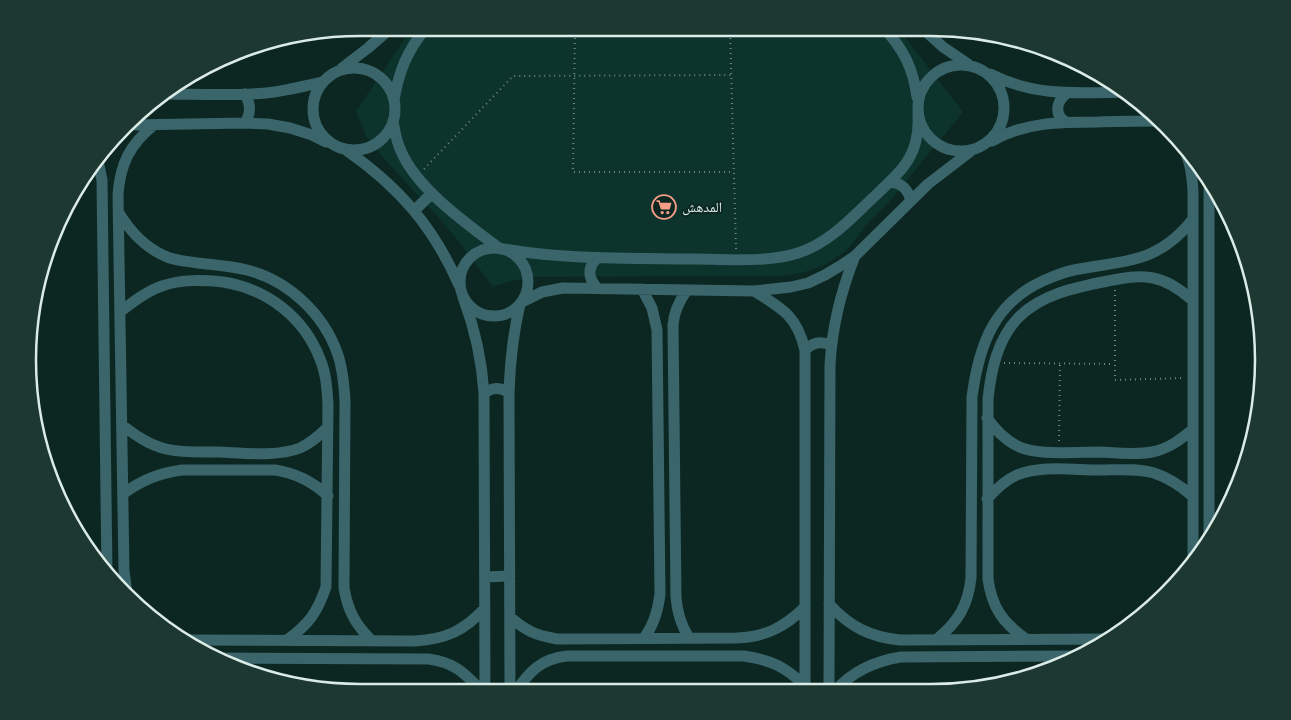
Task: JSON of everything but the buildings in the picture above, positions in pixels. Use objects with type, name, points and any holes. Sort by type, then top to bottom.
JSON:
[{"type":"street","points":[[340,70],[382,36]]},
{"type":"street","points":[[394,100],[398,79],[405,59],[419,36]]},
{"type":"street","points":[[484,684],[483,372],[480,353],[462,292],[460,276],[464,266],[470,257],[479,251],[489,248],[502,248],[547,255],[597,258],[736,259],[783,256],[813,246],[840,229],[890,182],[911,156],[917,136],[918,101],[915,82],[911,67],[900,47],[891,36]]},
{"type":"street","points":[[930,36],[943,48],[972,66],[1025,88],[1066,94],[1113,92]]},
{"type":"street","points":[[918,101],[922,87],[932,76],[944,68],[958,64],[972,66]]},
{"type":"street","points":[[332,145],[321,135],[314,123],[312,108],[315,94],[322,82],[331,74],[354,67],[368,70],[380,76],[389,87],[394,100],[393,121],[388,132],[380,141],[369,148],[344,150]]},
{"type":"street","points":[[984,145],[995,136],[1002,123],[1004,109],[1002,94],[996,82],[985,72]]},
{"type":"street","points":[[176,94],[245,94],[284,90],[322,82]]},
{"type":"street","points":[[245,94],[249,101],[250,109],[249,117],[245,124]]},
{"type":"street","points":[[1066,94],[1058,103],[1059,114],[1062,120],[1066,122]]},
{"type":"street","points":[[918,115],[922,128],[936,144],[956,152],[971,151]]},
{"type":"street","points":[[393,121],[400,150],[407,164],[432,193],[465,222],[502,248],[514,253],[527,270],[527,292],[521,303],[512,343],[510,366],[510,684]]},
{"type":"street","points":[[139,124],[268,124],[312,135],[344,150],[381,176],[414,210],[439,245],[470,306],[479,313],[501,316],[512,311],[532,296],[552,289],[754,291],[808,283],[825,275],[855,256],[942,172],[971,151],[996,138],[1023,128],[1066,122],[1149,121]]},
{"type":"street","points":[[126,583],[119,181],[127,155],[139,138],[154,124]]},
{"type":"street","points":[[1191,167],[1193,219],[1192,551]]},
{"type":"street","points":[[100,168],[102,180],[107,561]]},
{"type":"street","points":[[102,180],[110,176],[119,181]]},
{"type":"street","points":[[890,182],[896,182],[906,189],[911,201]]},
{"type":"street","points":[[1192,191],[1198,187],[1204,187]]},
{"type":"street","points":[[414,210],[432,193]]},
{"type":"street","points":[[1209,525],[1210,196]]},
{"type":"street","points":[[119,213],[138,238],[165,256],[181,261],[229,266],[249,271],[268,278],[286,288],[302,300],[318,316],[330,335],[338,356],[345,400],[344,588],[346,603],[352,617],[372,641]]},
{"type":"street","points":[[936,640],[954,623],[961,613],[968,596],[971,578],[972,397],[974,377],[979,358],[994,323],[1018,295],[1033,285],[1071,270],[1151,254],[1174,240],[1193,219]]},
{"type":"street","points":[[829,684],[831,345],[837,309],[855,256]]},
{"type":"street","points":[[597,258],[592,263],[590,270],[592,283],[597,288]]},
{"type":"street","points":[[1138,258],[1138,276]]},
{"type":"street","points":[[181,261],[178,271],[181,281]]},
{"type":"street","points":[[1026,639],[1014,631],[1000,614],[990,594],[988,579],[987,418],[990,381],[1000,345],[1008,331],[1030,308],[1043,300],[1079,287],[1138,276],[1168,283],[1181,290],[1192,300]]},
{"type":"street","points":[[120,312],[162,286],[181,281],[229,283],[263,294],[282,306],[298,321],[311,339],[321,360],[326,381],[328,427],[326,587],[312,618],[301,630],[287,640]]},
{"type":"street","points":[[642,289],[652,308],[657,330],[660,594],[656,616],[649,632],[644,638]]},
{"type":"street","points":[[687,290],[678,304],[673,325],[676,597],[681,623],[689,638]]},
{"type":"street","points":[[754,291],[779,306],[788,315],[802,337],[805,350],[805,684]]},
{"type":"street","points":[[986,339],[1000,345]]},
{"type":"street","points":[[805,350],[814,343],[831,345]]},
{"type":"street","points":[[484,394],[496,388],[503,389],[509,393]]},
{"type":"street","points":[[104,392],[122,392]]},
{"type":"street","points":[[1193,403],[1209,403]]},
{"type":"street","points":[[987,418],[997,432],[1010,442],[1026,449],[1042,452],[1151,452],[1166,448],[1192,430]]},
{"type":"street","points":[[122,425],[149,443],[181,452],[276,453],[299,448],[310,443],[328,427]]},
{"type":"street","points":[[181,452],[178,463],[182,470]]},
{"type":"street","points":[[1042,452],[1038,462],[1042,469]]},
{"type":"street","points":[[275,470],[280,461],[276,453]]},
{"type":"street","points":[[1135,453],[1139,459],[1136,470]]},
{"type":"street","points":[[987,499],[1006,481],[1017,475],[1042,469],[1136,470],[1152,472],[1167,478],[1192,496]]},
{"type":"street","points":[[123,494],[133,486],[156,475],[182,470],[275,470],[304,478],[328,496]]},
{"type":"street","points":[[119,575],[124,571]]},
{"type":"street","points":[[485,577],[510,576]]},
{"type":"street","points":[[971,578],[978,582],[985,582],[988,579]]},
{"type":"street","points":[[326,587],[335,590],[344,588]]},
{"type":"street","points":[[829,604],[861,630],[880,637],[900,640],[1026,639],[1086,644]]},
{"type":"street","points":[[510,617],[529,631],[540,636],[557,639],[744,638],[761,635],[777,629],[805,607]]},
{"type":"street","points":[[198,640],[433,640],[448,636],[462,629],[485,608]]},
{"type":"street","points":[[744,638],[747,647],[744,656]]},
{"type":"street","points":[[557,639],[553,646],[554,654],[557,657]]},
{"type":"street","points":[[900,640],[896,648],[901,657]]},
{"type":"street","points":[[415,641],[418,649],[416,658]]},
{"type":"street","points":[[521,684],[536,667],[557,657],[744,656],[758,658],[784,668],[802,684]]},
{"type":"street","points":[[842,684],[860,670],[873,664],[901,657],[1061,656]]},
{"type":"street","points":[[234,658],[416,658],[441,661],[452,665],[476,684]]},
{"type":"path","points":[[575,36],[573,172],[734,172]]},
{"type":"path","points":[[730,36],[736,259]]},
{"type":"path","points":[[417,176],[513,76],[731,75]]},
{"type":"path","points":[[1115,280],[1115,380],[1192,378]]},
{"type":"path","points":[[994,362],[1115,364]]},
{"type":"path","points":[[1059,452],[1060,363]]},
{"type":"shaded area","points":[[407,36],[904,36],[963,112],[889,202],[867,224],[848,249],[827,264],[805,272],[782,276],[534,277],[511,281],[493,287],[453,234],[380,154],[366,136],[356,111]]},
{"type":"place","name":"المدهش","points":[[664,207]]}]
